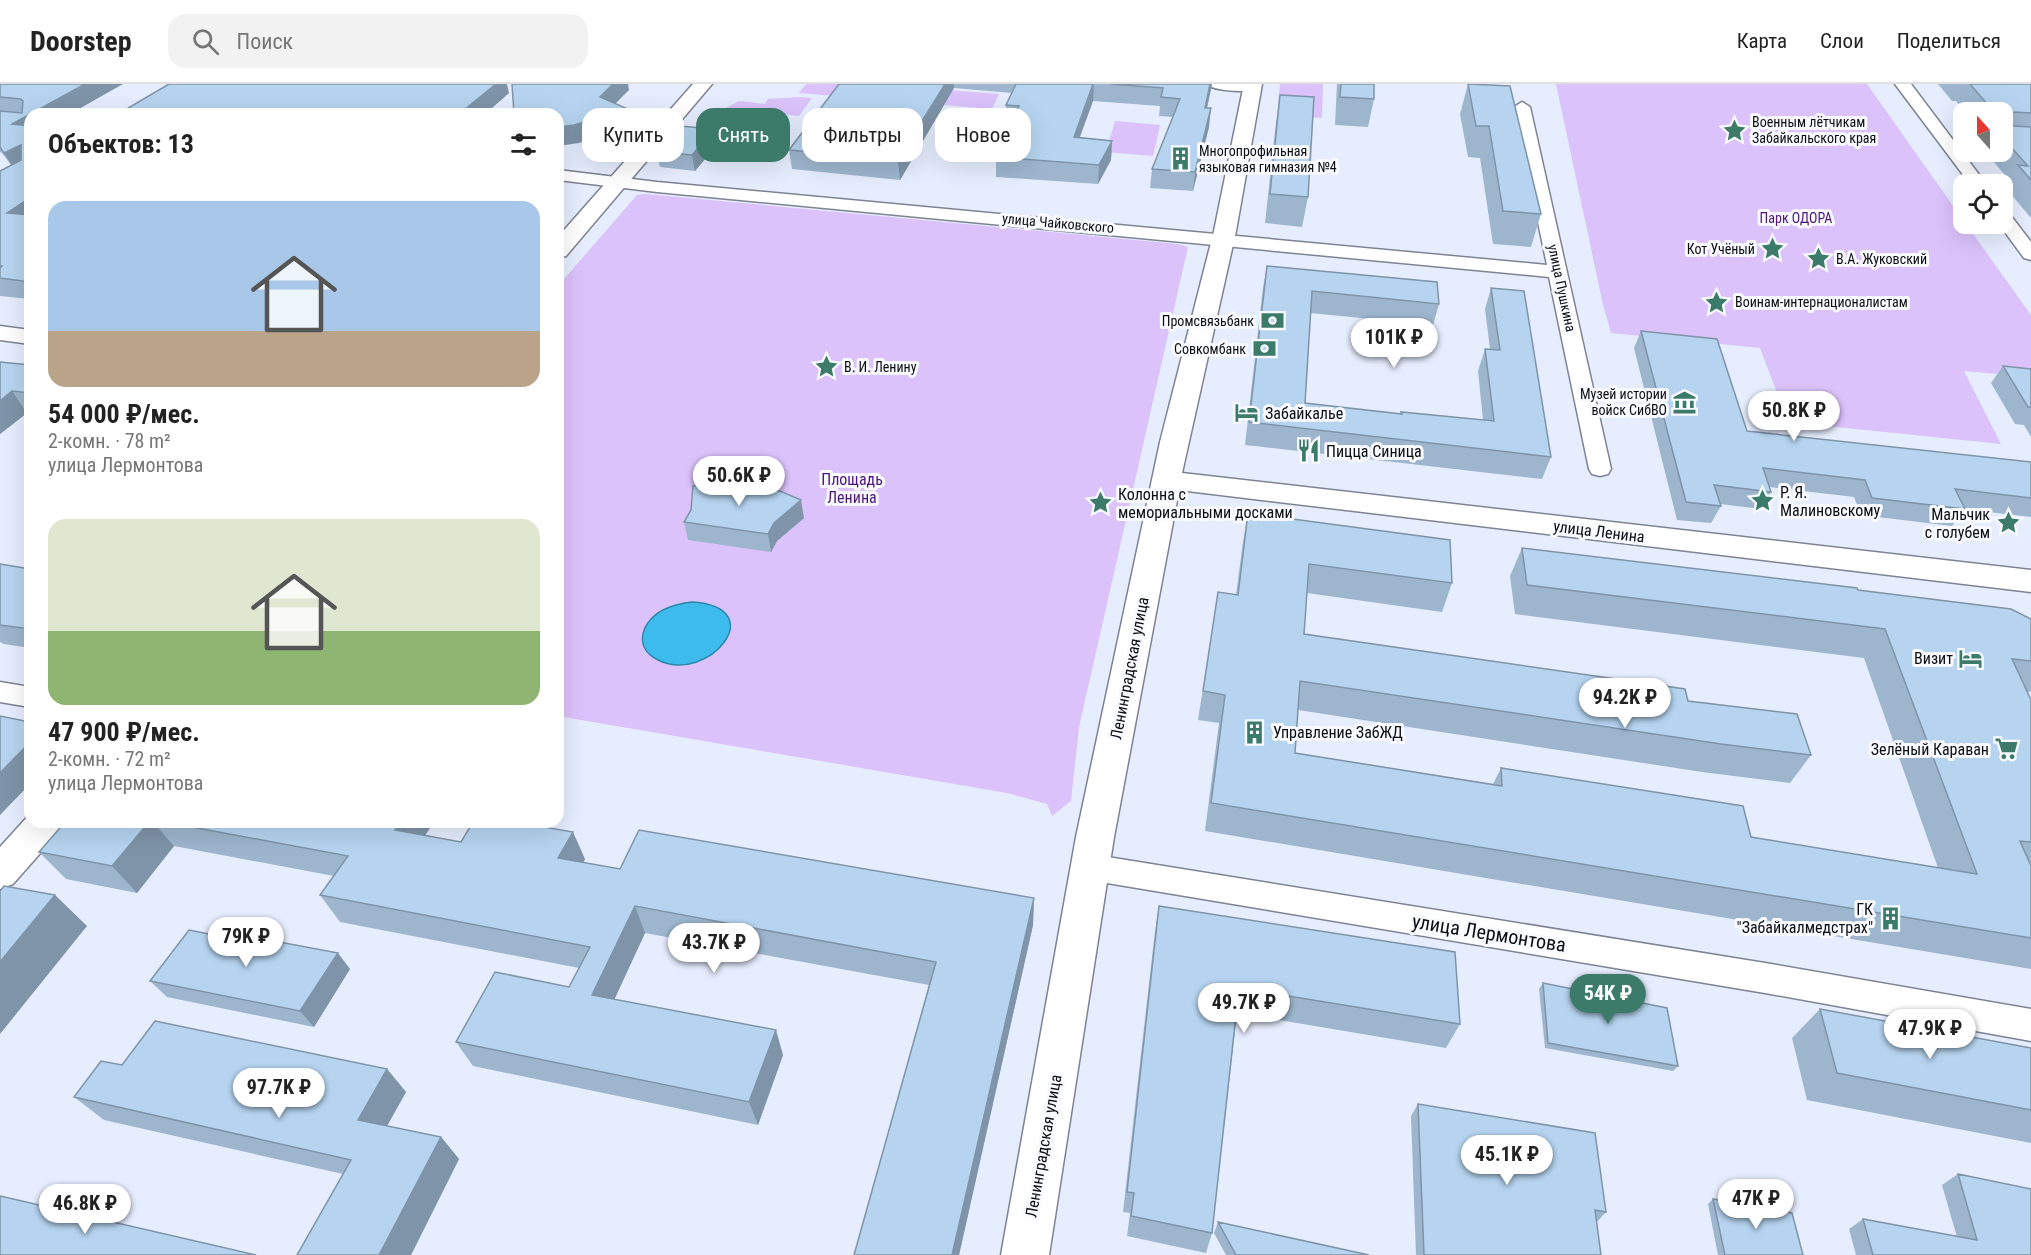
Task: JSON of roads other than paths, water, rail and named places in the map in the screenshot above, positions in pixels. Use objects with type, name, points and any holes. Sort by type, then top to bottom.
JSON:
[{"type":"main road","points":[[564,244],[703,84]]},
{"type":"main road","name":"Ленинградская улица","points":[[1025,1255],[1089,867],[1167,480],[1221,240],[1225,231],[1253,85]]},
{"type":"main road","points":[[0,333],[24,336]]},
{"type":"main road","name":"улица Ленина","points":[[1167,480],[2031,581]]},
{"type":"main road","points":[[0,873],[40,828]]},
{"type":"street","points":[[1214,84],[1253,85]]},
{"type":"street","points":[[1903,84],[1970,174]]},
{"type":"street","name":"улица Пушкина","points":[[1522,107],[1600,469]]},
{"type":"street","points":[[1940,134],[1953,135]]},
{"type":"street","name":"улица Чайковского","points":[[564,176],[1559,272]]},
{"type":"street","points":[[2013,230],[2031,254]]},
{"type":"street","points":[[0,692],[24,696]]},
{"type":"street","name":"улица Лермонтова","points":[[1089,867],[1765,978],[2031,1025]]},
{"type":"water","points":[[692,602],[716,607],[728,617],[730,629],[724,642],[712,654],[696,662],[677,665],[658,660],[645,648],[643,633],[646,626],[651,619],[665,609]]},
{"type":"place","name":"Военным лётчикам Забайкальского края","points":[[1734,130]]},
{"type":"place","name":"Многопрофильная языковая гимназия №4","points":[[1181,159]]},
{"type":"place","name":"Кот Учёный","points":[[1773,249]]},
{"type":"place","name":"В.А. Жуковский","points":[[1818,259]]},
{"type":"place","name":"Воинам-интернационалистам","points":[[1717,302]]},
{"type":"place","name":"Промсвязьбанк","points":[[1272,321]]},
{"type":"place","name":"Совкомбанк","points":[[1264,349]]},
{"type":"place","name":"В. И. Ленину","points":[[826,367]]},
{"type":"place","name":"Музей истории войск СибВО","points":[[1685,402]]},
{"type":"place","name":"Забайкалье","points":[[1247,413]]},
{"type":"place","name":"Пицца Синица","points":[[1308,451]]},
{"type":"place","name":"Р. Я. Малиновскому","points":[[1762,501]]},
{"type":"place","name":"Колонна с мемориальными досками","points":[[1100,503]]},
{"type":"place","name":"Мальчик с голубем","points":[[2008,523]]},
{"type":"place","name":"Визит","points":[[1971,658]]},
{"type":"place","name":"Управление ЗабЖД","points":[[1255,732]]},
{"type":"place","name":"Зелёный Караван","points":[[2007,749]]},
{"type":"place","name":"ГК \"Забайкалмедстрах\"","points":[[1891,918]]},
{"type":"park label","name":"Парк ОДОРА","points":[[1796,218]]},
{"type":"park label","name":"Площадь Ленина","points":[[852,488]]}]
